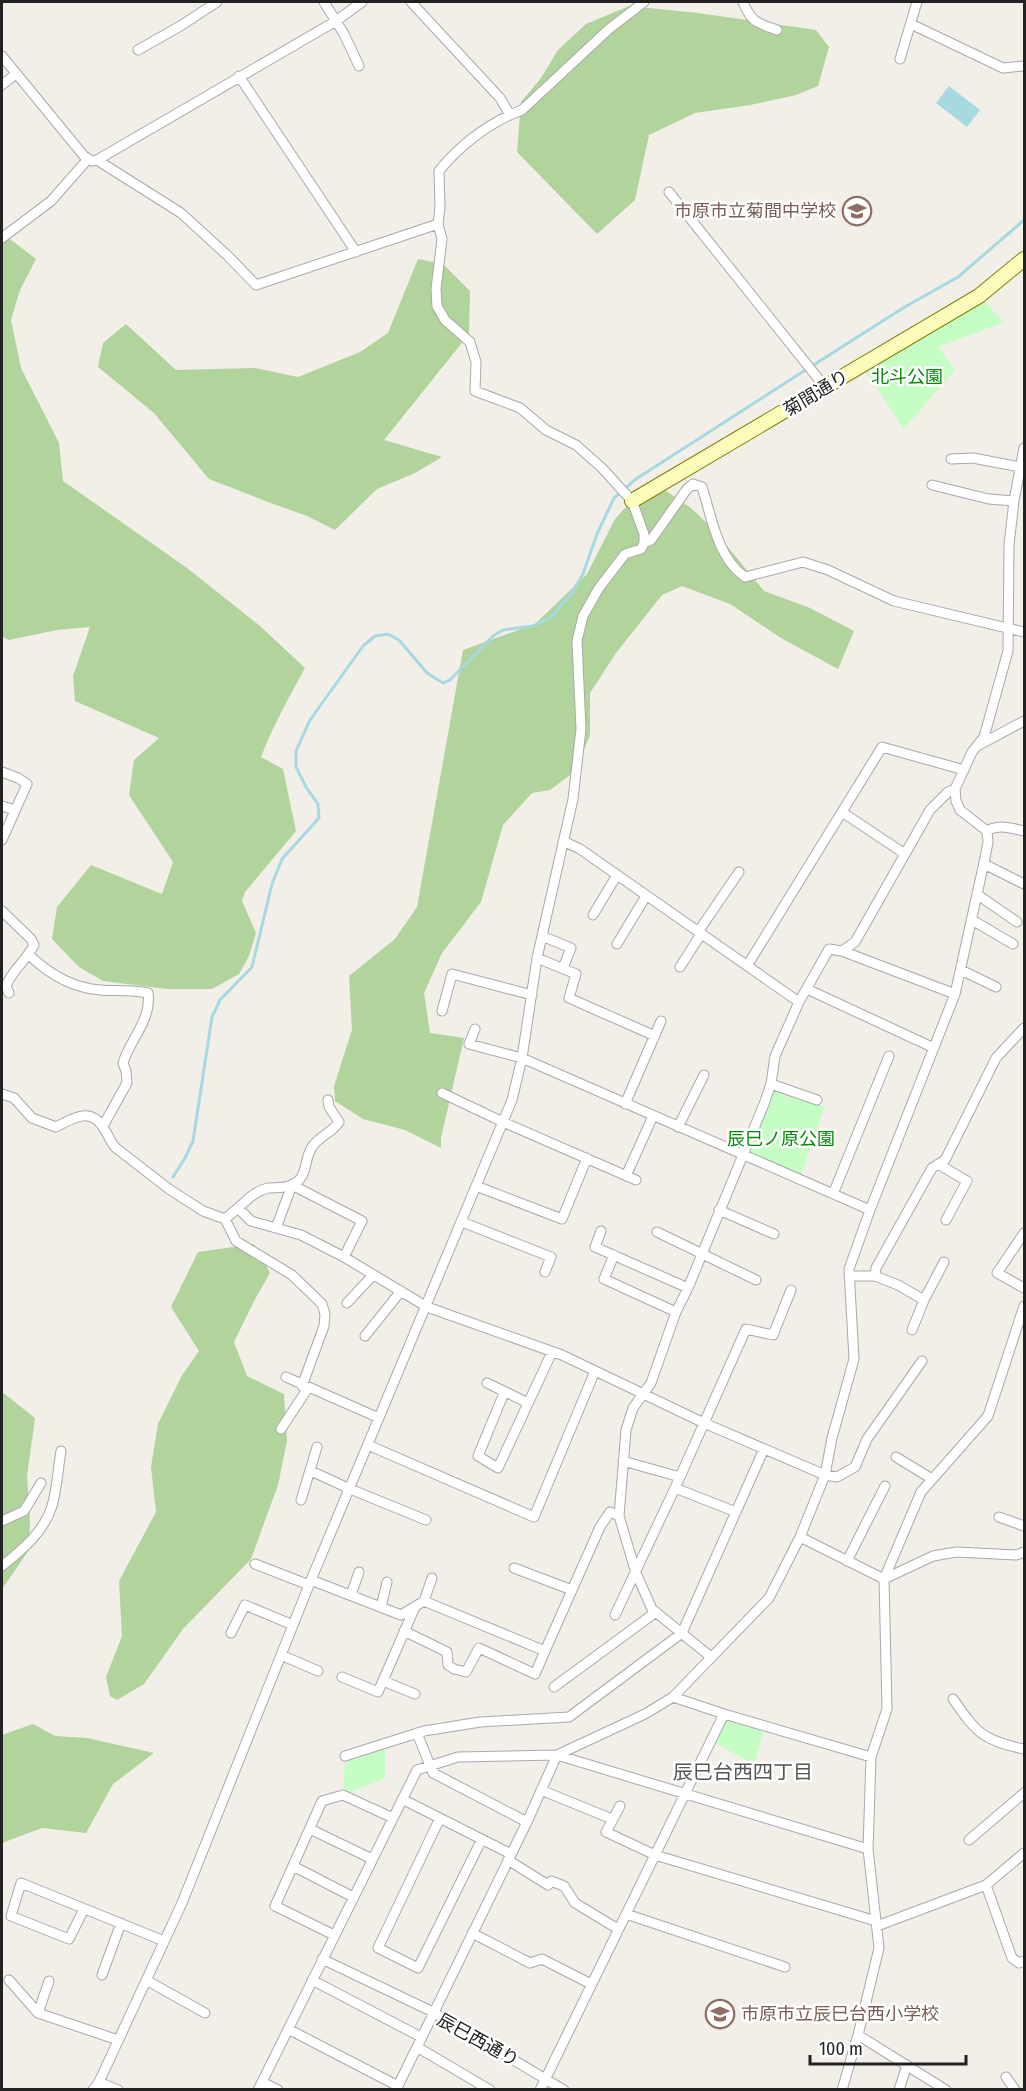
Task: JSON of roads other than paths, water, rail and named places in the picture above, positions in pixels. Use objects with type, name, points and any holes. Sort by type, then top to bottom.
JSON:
[{"type":"street","points":[[138,50],[217,2]]},
{"type":"street","points":[[324,2],[359,66]]},
{"type":"street","points":[[2,238],[51,201],[92,160],[336,21],[362,2]]},
{"type":"street","points":[[411,2],[500,98],[510,115]]},
{"type":"street","points":[[118,2090],[96,2086],[182,1903],[310,1582],[512,1100],[522,1058],[537,958],[573,799],[582,729],[578,641],[583,616],[613,568],[625,554],[641,549],[644,543],[644,534],[632,501],[602,468],[576,445],[546,430],[520,408],[475,391],[477,362],[470,342],[445,320],[437,306],[436,289],[442,240],[438,224],[439,171],[461,146],[496,121],[522,110],[609,29],[644,2]]},
{"type":"street","points":[[743,2],[749,16],[777,30]]},
{"type":"street","points":[[900,59],[917,2]]},
{"type":"street","points":[[911,24],[1003,68],[1024,66]]},
{"type":"street","points":[[2,56],[92,160],[181,213],[256,285],[438,224]]},
{"type":"street","points":[[2,85],[16,74]]},
{"type":"street","points":[[239,76],[356,252]]},
{"type":"street","points":[[669,192],[825,387]]},
{"type":"street","name":"菊間通り","points":[[632,501],[979,296],[1024,259]]},
{"type":"street","points":[[322,1959],[433,2012],[527,1822],[557,1755],[645,1714],[673,1697],[769,1598],[800,1537],[825,1475],[832,1438],[854,1359],[849,1269],[955,994],[978,895],[988,842],[987,831],[960,810],[956,801],[955,789],[976,747],[984,737],[1008,651],[1009,545],[1024,448]]},
{"type":"street","points":[[951,459],[973,459],[1020,467]]},
{"type":"street","points":[[644,543],[651,540],[687,489],[693,484],[702,488],[723,552],[734,570],[745,577],[803,562],[828,570],[894,602],[1024,632]]},
{"type":"street","points":[[932,485],[989,499],[1014,501]]},
{"type":"street","points":[[976,747],[1024,721]]},
{"type":"street","points":[[747,966],[882,747],[964,770]]},
{"type":"street","points":[[2,772],[27,784],[2,840]]},
{"type":"street","points":[[842,951],[855,942],[930,810],[948,792],[955,789]]},
{"type":"street","points":[[2,806],[15,810]]},
{"type":"street","points":[[842,813],[905,854]]},
{"type":"street","points":[[987,831],[991,828],[1008,827],[1024,831]]},
{"type":"street","points":[[563,842],[580,849],[799,1002]]},
{"type":"street","points":[[984,864],[1024,884]]},
{"type":"street","points":[[680,967],[739,872]]},
{"type":"street","points":[[592,915],[617,875]]},
{"type":"street","points":[[978,895],[1017,922]]},
{"type":"street","points":[[617,944],[646,896]]},
{"type":"street","points":[[2,911],[31,939],[34,945],[29,955],[10,977],[6,986],[9,993]]},
{"type":"street","points":[[972,920],[1013,944]]},
{"type":"street","points":[[542,936],[571,948],[563,968]]},
{"type":"street","points":[[711,1657],[652,1609],[636,1573],[619,1516],[626,1430],[633,1408],[651,1383],[676,1312],[764,1104],[771,1084],[775,1056],[799,1002],[829,949],[842,951],[955,994]]},
{"type":"street","points":[[29,955],[46,970],[74,985],[101,990],[148,993],[146,1015],[123,1063],[127,1083],[103,1126]]},
{"type":"street","points":[[537,958],[576,974],[569,998],[655,1036]]},
{"type":"street","points":[[961,970],[996,987]]},
{"type":"street","points":[[442,1011],[452,974],[532,995]]},
{"type":"street","points":[[807,989],[934,1048]]},
{"type":"street","points":[[625,1104],[661,1021]]},
{"type":"street","points":[[875,1276],[876,1268],[932,1168],[945,1160],[996,1058],[1024,1028]]},
{"type":"street","points":[[475,1029],[470,1044],[522,1058],[870,1210]]},
{"type":"street","points":[[833,1194],[889,1056]]},
{"type":"street","points":[[678,1127],[704,1075]]},
{"type":"street","points":[[771,1084],[817,1100]]},
{"type":"street","points":[[442,1092],[503,1122],[636,1180]]},
{"type":"street","points":[[2,1094],[15,1098],[32,1118],[56,1127],[82,1114],[92,1116],[103,1126],[116,1148],[169,1189],[203,1211],[225,1219],[236,1241],[292,1275],[322,1305],[326,1314],[324,1326],[305,1387],[281,1429]]},
{"type":"street","points":[[225,1219],[257,1192],[292,1185],[302,1179],[312,1147],[339,1122],[329,1107],[328,1100]]},
{"type":"street","points":[[626,1176],[653,1116]]},
{"type":"street","points":[[476,1186],[562,1218],[587,1158]]},
{"type":"street","points":[[938,1164],[967,1181],[946,1220]]},
{"type":"street","points":[[276,1228],[292,1185]]},
{"type":"street","points":[[292,1185],[362,1221],[344,1257]]},
{"type":"street","points":[[238,1208],[251,1221],[301,1234],[427,1306],[552,1352],[704,1423],[825,1475],[837,1477],[855,1467],[867,1439],[922,1361]]},
{"type":"street","points":[[719,1210],[774,1234]]},
{"type":"street","points":[[462,1221],[551,1257],[545,1272]]},
{"type":"street","points":[[602,1231],[595,1247],[688,1288]]},
{"type":"street","points":[[657,1232],[756,1280]]},
{"type":"street","points":[[1024,1233],[997,1273],[1024,1288]]},
{"type":"street","points":[[614,1255],[604,1279],[676,1312]]},
{"type":"street","points":[[912,1330],[924,1300],[944,1262]]},
{"type":"street","points":[[346,1303],[374,1275]]},
{"type":"street","points":[[849,1276],[875,1276],[898,1285],[924,1300]]},
{"type":"street","points":[[615,1615],[746,1329],[773,1335],[790,1290]]},
{"type":"street","points":[[365,1336],[401,1291]]},
{"type":"street","points":[[842,2090],[879,1948],[868,1849],[872,1757],[887,1709],[884,1579],[921,1491],[988,1416],[1021,1326],[1024,1306]]},
{"type":"street","points":[[504,1393],[478,1456],[498,1467],[552,1352]]},
{"type":"street","points":[[368,1445],[534,1517],[595,1371]]},
{"type":"street","points":[[286,1377],[379,1418]]},
{"type":"street","points":[[487,1383],[528,1403]]},
{"type":"street","points":[[301,1500],[317,1447]]},
{"type":"street","points":[[345,1756],[417,1733],[480,1722],[569,1717],[682,1633],[764,1449]]},
{"type":"street","points":[[2,1566],[31,1541],[43,1527],[52,1506],[61,1451]]},
{"type":"street","points":[[896,1457],[932,1479]]},
{"type":"street","points":[[623,1461],[680,1477]]},
{"type":"street","points":[[311,1471],[426,1520]]},
{"type":"street","points":[[2,1521],[24,1511],[41,1483]]},
{"type":"street","points":[[847,1561],[885,1486]]},
{"type":"street","points":[[675,1488],[736,1512]]},
{"type":"street","points":[[404,1631],[447,1652],[448,1665],[454,1670],[466,1672],[479,1648],[535,1674],[600,1527],[610,1512],[619,1516]]},
{"type":"street","points":[[999,1517],[1024,1526]]},
{"type":"street","points":[[800,1537],[884,1579]]},
{"type":"street","points":[[884,1579],[933,1556],[956,1552],[1016,1555],[1024,1552]]},
{"type":"street","points":[[255,1564],[351,1595],[401,1615],[424,1601],[432,1578]]},
{"type":"street","points":[[514,1568],[572,1590]]},
{"type":"street","points":[[351,1595],[359,1572]]},
{"type":"street","points":[[381,1607],[387,1582]]},
{"type":"street","points":[[424,1601],[545,1651]]},
{"type":"street","points":[[231,1633],[245,1605],[293,1625]]},
{"type":"street","points":[[342,1677],[378,1692],[415,1607]]},
{"type":"street","points":[[554,1687],[656,1612]]},
{"type":"street","points":[[281,1655],[318,1671]]},
{"type":"street","points":[[383,1681],[415,1694]]},
{"type":"street","points":[[673,1697],[872,1757]]},
{"type":"street","points":[[953,1699],[973,1727],[981,1734],[1001,1744],[1024,1749]]},
{"type":"street","points":[[540,2090],[724,1714]]},
{"type":"street","points":[[417,1733],[433,1773],[527,1822]]},
{"type":"street","points":[[278,2090],[260,2086],[417,1770],[458,1757],[557,1755],[686,1792],[868,1849]]},
{"type":"street","points":[[541,1790],[612,1819]]},
{"type":"street","points":[[969,1840],[1024,1793]]},
{"type":"street","points":[[334,1935],[275,1906],[322,1801],[343,1795],[393,1818]]},
{"type":"street","points":[[402,1799],[482,1839],[548,1885],[551,1881],[564,1886],[575,1903],[618,1929]]},
{"type":"street","points":[[620,1806],[606,1832],[655,1855],[876,1923],[986,1885],[1024,1853]]},
{"type":"street","points":[[440,1818],[378,1948],[418,1968],[482,1839]]},
{"type":"street","points":[[310,1829],[372,1859]]},
{"type":"street","points":[[293,1866],[353,1897]]},
{"type":"street","points":[[84,1909],[69,1939],[11,1916],[21,1883],[164,1941]]},
{"type":"street","points":[[986,1885],[1012,1958],[1019,1963],[1024,1961]]},
{"type":"street","points":[[626,1914],[785,1967]]},
{"type":"street","points":[[102,1975],[121,1923]]},
{"type":"street","points":[[472,1933],[530,1963],[542,1959],[591,1984]]},
{"type":"street","points":[[9,1980],[38,2013],[118,2040]]},
{"type":"street","points":[[146,1980],[205,2013]]},
{"type":"street","points":[[312,1980],[419,2042],[485,2088]]},
{"type":"street","points":[[38,2013],[50,1981]]},
{"type":"street","name":"辰巳西通り","points":[[397,2087],[433,2012],[564,2090]]},
{"type":"street","points":[[288,2029],[397,2087]]},
{"type":"street","points":[[858,2035],[946,2090]]},
{"type":"street","points":[[899,2090],[907,2065]]},
{"type":"street","points":[[1006,2077],[1015,2090]]},
{"type":"water","points":[[949,86],[980,110],[967,127],[936,103]]},
{"type":"waterway","points":[[812,366],[903,308],[958,277],[1024,220]]},
{"type":"waterway","points":[[173,1177],[193,1141],[212,1017],[220,1000],[252,967],[272,884],[282,859],[319,818],[318,804],[296,767],[296,751],[310,720],[363,646],[375,636],[388,634],[399,640],[427,673],[443,683],[450,680],[493,636],[503,630],[533,626],[550,618],[571,594],[583,574],[597,534],[614,498],[636,479],[807,369]]},
{"type":"place","name":"市原市立菊間中学校","points":[[857,211]]},
{"type":"place","name":"市原市立辰巳台西小学校","points":[[720,2014]]},
{"type":"district","name":"辰巳台西四丁目","points":[[743,1772]]},
{"type":"park label","name":"北斗公園","points":[[907,377]]},
{"type":"park label","name":"辰巳ノ原公園","points":[[781,1139]]}]
